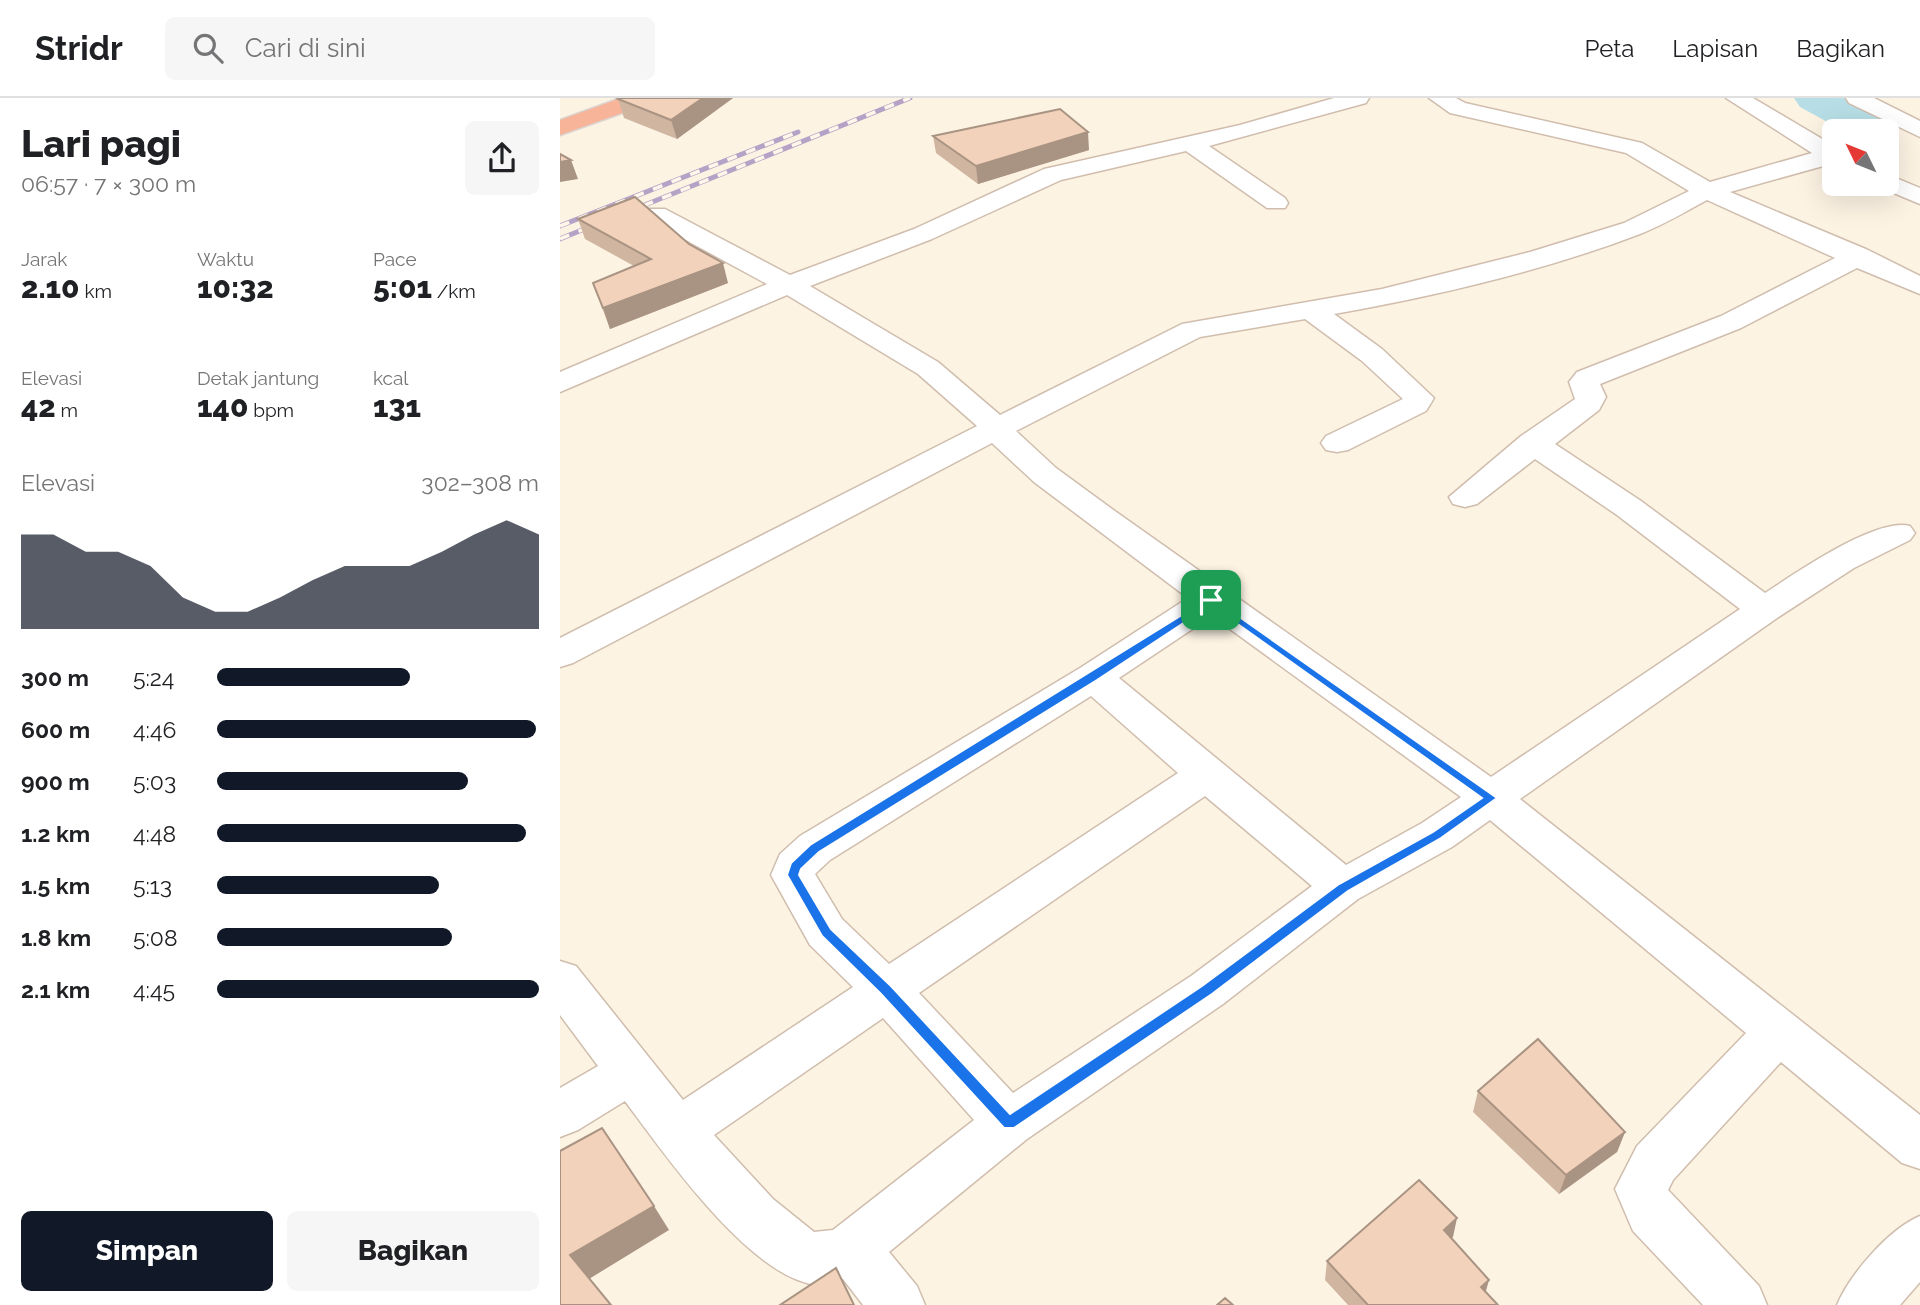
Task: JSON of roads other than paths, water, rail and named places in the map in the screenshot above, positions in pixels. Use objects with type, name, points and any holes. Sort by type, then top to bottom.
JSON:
[{"type":"highway","points":[[560,111],[594,98]]},
{"type":"highway","points":[[560,128],[642,98]]},
{"type":"street","points":[[560,383],[788,285],[923,234],[1053,174],[1245,131],[1358,98]]},
{"type":"street","points":[[1449,103],[1505,98]]},
{"type":"street","points":[[1737,98],[1822,148]]},
{"type":"street","points":[[1857,98],[1918,131]]},
{"type":"street","points":[[1449,103],[1634,148],[1707,191],[1858,256],[1920,286]]},
{"type":"street","points":[[1899,137],[1918,131]]},
{"type":"street","points":[[1189,143],[1276,203]]},
{"type":"street","points":[[560,654],[994,428],[1192,330],[1382,297],[1539,258],[1633,228],[1707,191],[1822,158]]},
{"type":"street","points":[[1899,187],[1920,197]]},
{"type":"street","points":[[656,214],[788,285],[928,368],[964,393],[994,428],[1043,473],[1157,556],[1211,600],[1491,798],[1920,1146]]},
{"type":"street","points":[[1465,497],[1532,443],[1588,404],[1591,397],[1584,382],[1587,378],[1731,322],[1858,256]]},
{"type":"street","points":[[1312,311],[1372,355],[1419,398],[1415,405],[1337,443]]},
{"type":"street","points":[[1532,443],[1629,508],[1764,610]]},
{"type":"street","points":[[560,980],[677,1132],[779,1241],[809,1258],[827,1259],[852,1248],[1009,1123],[1207,990],[1343,887],[1437,835],[1764,610],[1842,560],[1898,533]]},
{"type":"street","points":[[1009,1123],[886,990],[827,932],[793,875],[795,866],[815,848],[1093,677],[1211,600]]},
{"type":"street","points":[[1093,677],[1343,887]]},
{"type":"street","points":[[677,1132],[1206,774]]},
{"type":"street","points":[[1740,1305],[1652,1213],[1641,1189],[1655,1163],[1778,1032]]},
{"type":"street","points":[[560,1114],[632,1071]]},
{"type":"street","points":[[1864,1305],[1920,1242]]},
{"type":"street","points":[[852,1248],[898,1305]]},
{"type":"waterway","points":[[1814,98],[1852,119]]},
{"type":"railway","points":[[625,213],[910,98]]},
{"type":"railway","points":[[560,226],[798,132]]},
{"type":"railway","points":[[560,239],[599,223]]}]
